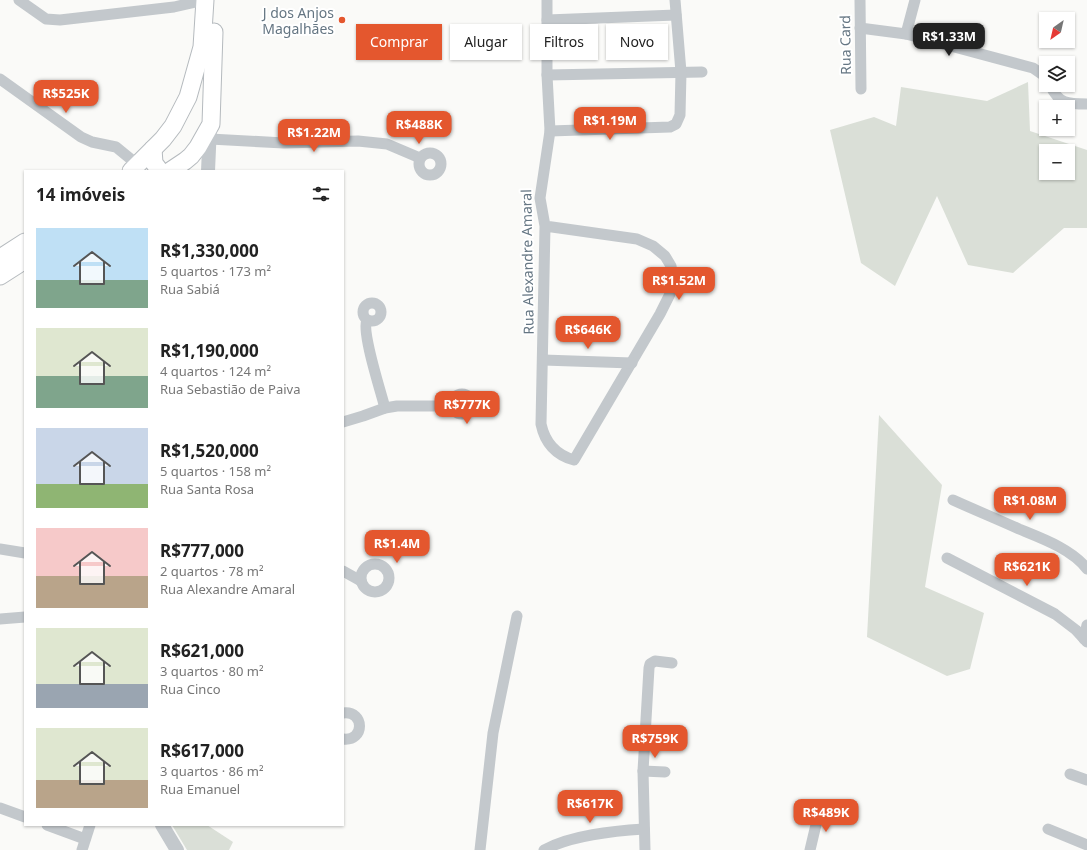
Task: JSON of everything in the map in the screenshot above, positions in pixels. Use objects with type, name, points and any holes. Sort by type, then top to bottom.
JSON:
[{"type":"main road","points":[[135,168],[172,126],[188,97],[202,47],[205,0]]},
{"type":"main road","points":[[172,170],[191,156],[210,132],[214,0]]},
{"type":"main road","points":[[188,97],[201,98],[211,107]]},
{"type":"main road","points":[[153,149],[154,163],[159,170]]},
{"type":"main road","points":[[0,258],[24,243]]},
{"type":"main road","points":[[0,276],[24,261]]},
{"type":"street","points":[[19,0],[46,19],[60,20],[174,7],[205,0]]},
{"type":"street","name":"Rua Alexandre Amaral","points":[[547,0],[547,75],[550,131],[540,192],[541,209],[545,226],[541,424],[543,434],[550,446],[558,453],[574,460],[632,363]]},
{"type":"street","points":[[550,131],[670,127],[676,124],[679,119],[681,72],[675,0]]},
{"type":"street","name":"Rua Card","points":[[860,0],[861,89]]},
{"type":"street","points":[[906,34],[915,0]]},
{"type":"street","points":[[547,20],[676,15]]},
{"type":"street","points":[[860,28],[906,34],[1034,68],[1039,72]]},
{"type":"street","points":[[547,75],[702,72]]},
{"type":"street","points":[[0,79],[81,138],[116,147],[135,168]]},
{"type":"street","points":[[1054,92],[1059,99],[1070,104],[1087,104]]},
{"type":"street","points":[[208,170],[210,132],[284,143],[358,141],[387,144],[420,158]]},
{"type":"street","points":[[543,360],[632,363],[670,294],[672,277],[671,266],[665,256],[653,246],[637,239],[545,226]]},
{"type":"street","points":[[367,320],[365,322],[365,329],[385,408]]},
{"type":"street","points":[[344,422],[385,408],[410,405],[452,406]]},
{"type":"street","points":[[954,500],[1041,538],[1070,553],[1084,564],[1087,569]]},
{"type":"street","points":[[0,549],[24,552]]},
{"type":"street","points":[[947,558],[1055,614],[1076,630],[1086,641]]},
{"type":"street","points":[[344,572],[360,581]]},
{"type":"street","points":[[480,850],[492,733],[517,616]]},
{"type":"street","points":[[0,619],[24,617]]},
{"type":"street","points":[[1086,641],[1087,625]]},
{"type":"street","points":[[645,850],[643,771],[649,668],[650,664],[654,661],[672,663]]},
{"type":"street","points":[[344,713],[349,712],[353,714],[359,721],[360,725],[359,730],[354,737],[344,739]]},
{"type":"street","points":[[643,771],[665,772]]},
{"type":"street","points":[[1070,774],[1087,780]]},
{"type":"street","points":[[0,808],[24,817]]},
{"type":"street","points":[[810,850],[819,812]]},
{"type":"street","points":[[50,826],[85,839]]},
{"type":"street","points":[[82,850],[90,826]]},
{"type":"street","points":[[163,826],[177,850]]},
{"type":"street","points":[[544,850],[578,838],[612,831],[644,829]]},
{"type":"street","points":[[1048,830],[1087,844]]},
{"type":"shaded area","points":[[1028,82],[1030,131],[1039,134],[1039,136],[1045,136],[1069,144],[1039,144],[1039,180],[1075,180],[1075,146],[1087,150],[1087,228],[1064,228],[1013,273],[968,265],[937,196],[895,286],[861,263],[830,130],[874,117],[896,126],[901,87],[987,101]]},
{"type":"shaded area","points":[[879,415],[942,485],[925,587],[984,613],[970,669],[947,676],[867,637]]},
{"type":"shaded area","points":[[173,826],[209,826],[233,842],[229,850],[187,850]]},
{"type":"place","name":"J dos Anjos Magalhães","points":[[342,20]]}]
